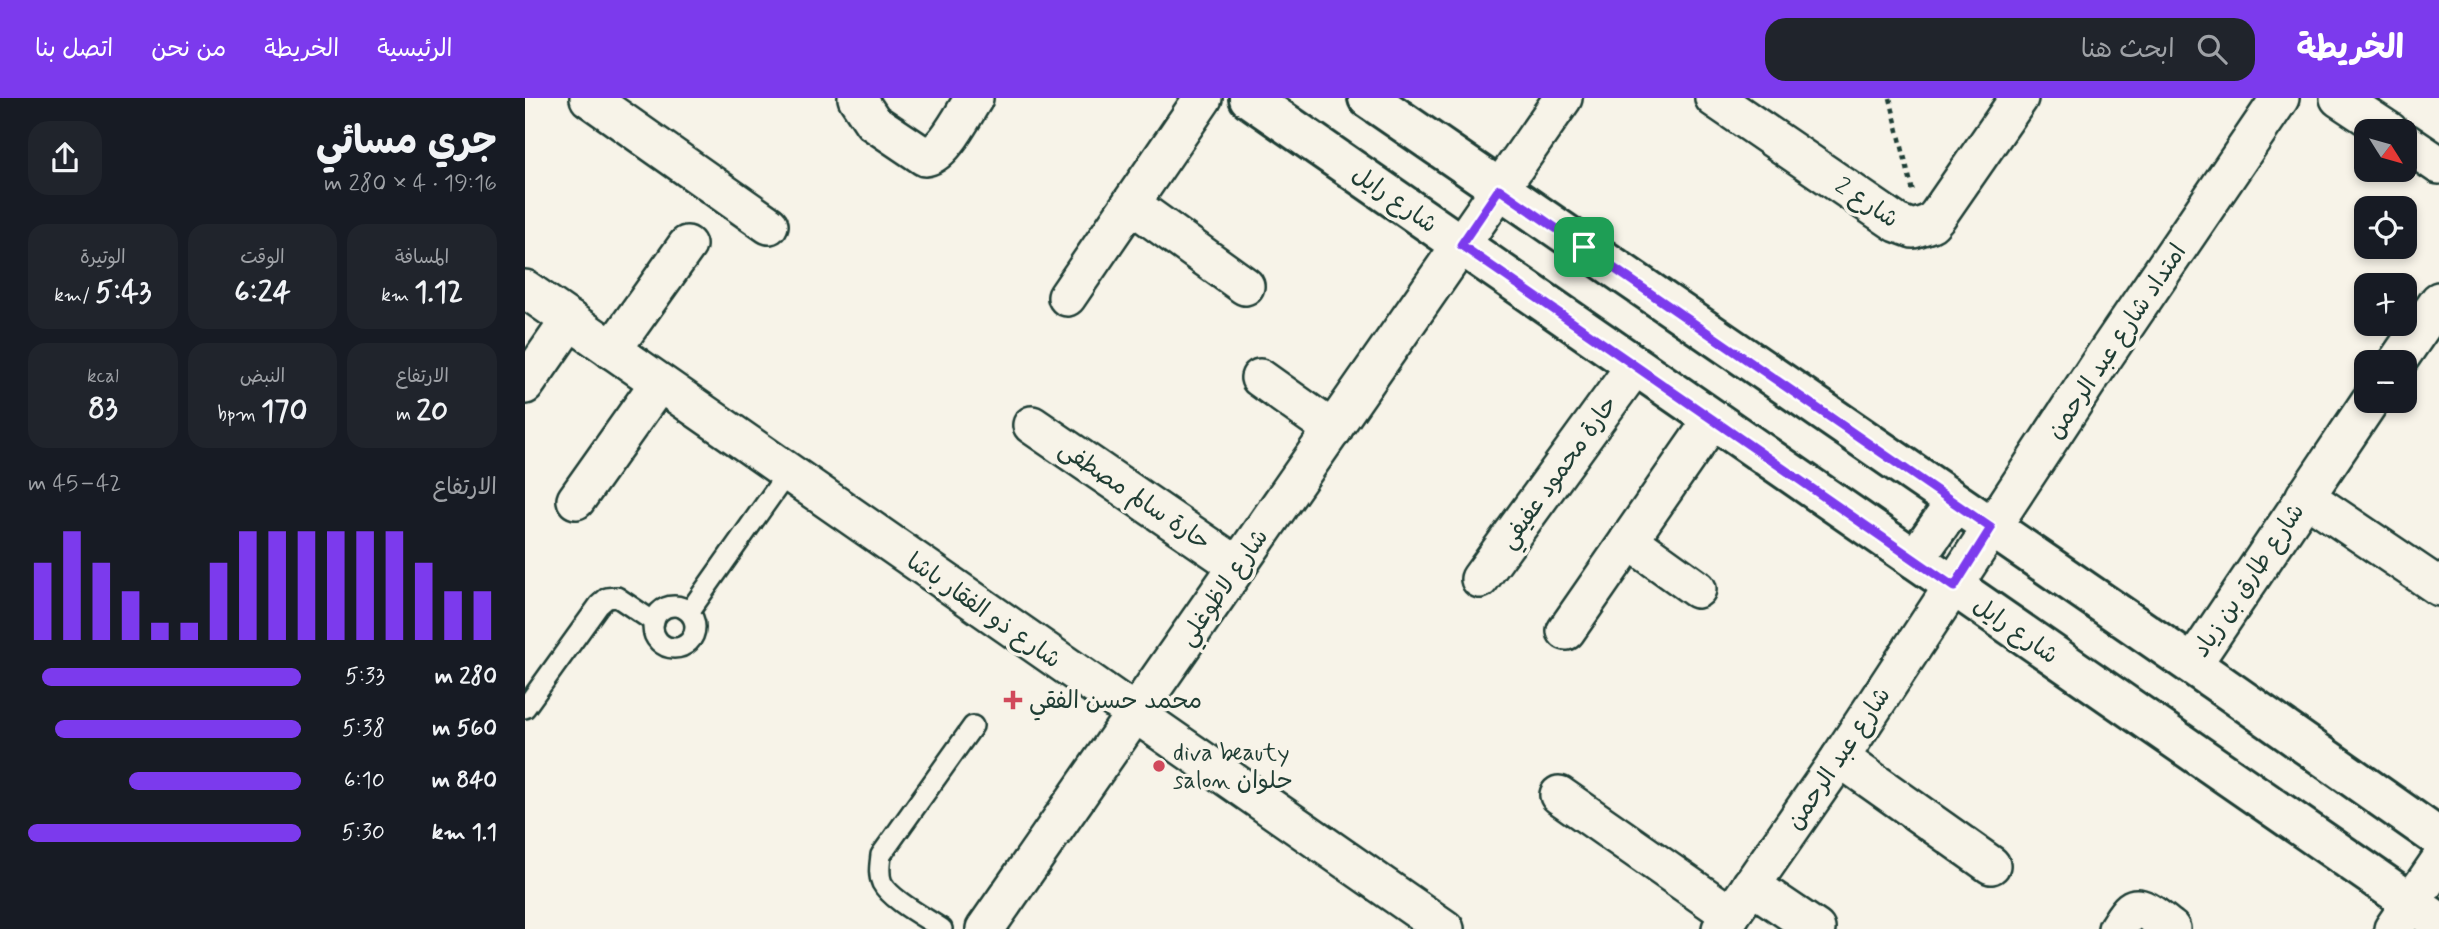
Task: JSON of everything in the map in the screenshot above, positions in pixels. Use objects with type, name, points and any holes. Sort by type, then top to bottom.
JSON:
[{"type":"street","points":[[589,98],[769,225]]},
{"type":"street","points":[[857,98],[873,122],[919,155],[931,156],[941,149],[974,98]]},
{"type":"street","points":[[1067,297],[1203,98]]},
{"type":"street","name":"شارع رايل","points":[[1248,98],[1915,559],[2414,918]]},
{"type":"street","points":[[1368,98],[2439,838]]},
{"type":"street","name":"شارع لاظوغلي","points":[[985,929],[1563,98]]},
{"type":"street","name":"شارع 2","points":[[1714,98],[1897,223],[1905,227],[1922,228],[1938,215],[2019,98]]},
{"type":"street","name":"امتداد شارع عبد الرحمن","points":[[1954,587],[2099,364],[2280,98]]},
{"type":"street","points":[[2339,98],[2371,119]]},
{"type":"street","points":[[2417,150],[2439,165]]},
{"type":"street","points":[[1131,204],[1245,286]]},
{"type":"street","points":[[613,350],[687,245]]},
{"type":"street","name":"شارع ذو الفقار باشا","points":[[525,289],[1445,929]]},
{"type":"street","points":[[2405,350],[2439,301]]},
{"type":"street","points":[[525,385],[570,320]]},
{"type":"street","name":"حارة محمود عفيفي","points":[[1481,579],[1635,366]]},
{"type":"street","points":[[1260,378],[1333,430]]},
{"type":"street","points":[[576,500],[659,383]]},
{"type":"street","name":"شارع طارق بن زياد","points":[[2192,665],[2362,413]]},
{"type":"street","points":[[1566,631],[1713,419]]},
{"type":"street","name":"حارة سالم مصطفى","points":[[1033,425],[1238,566]]},
{"type":"street","name":"شارع طارق بن زياد","points":[[2305,496],[2439,587]]},
{"type":"street","points":[[1915,559],[1955,503]]},
{"type":"street","points":[[1629,540],[1696,589]]},
{"type":"street","name":"شارع عبد الرحمن","points":[[1726,922],[1954,587]]},
{"type":"street","points":[[1840,758],[1991,865]]},
{"type":"street","points":[[1559,794],[1726,922]]},
{"type":"street","points":[[2414,918],[2439,862]]},
{"type":"street","points":[[1751,885],[1816,929]]},
{"type":"street","points":[[2117,929],[2131,910],[2137,908],[2171,929]]},
{"type":"lane","points":[[689,612],[788,472]]},
{"type":"lane","points":[[525,708],[599,605],[607,598],[617,597],[654,622]]},
{"type":"lane","points":[[673,606],[682,607],[689,612],[695,629],[684,646],[665,646],[658,640],[653,631],[657,613],[673,606]]},
{"type":"lane","points":[[942,929],[892,894],[882,883],[879,869],[881,855],[973,726]]},
{"type":"path","points":[[1890,98],[1922,228]]},
{"type":"place","name":"محمد حسن الفقي","points":[[1013,700]]},
{"type":"place","name":"diva beauty salon حلوان","points":[[1159,766]]},
{"type":"route","points":[[1499,189],[1584,247],[1991,528],[1954,587],[1461,245],[1499,189]]}]
